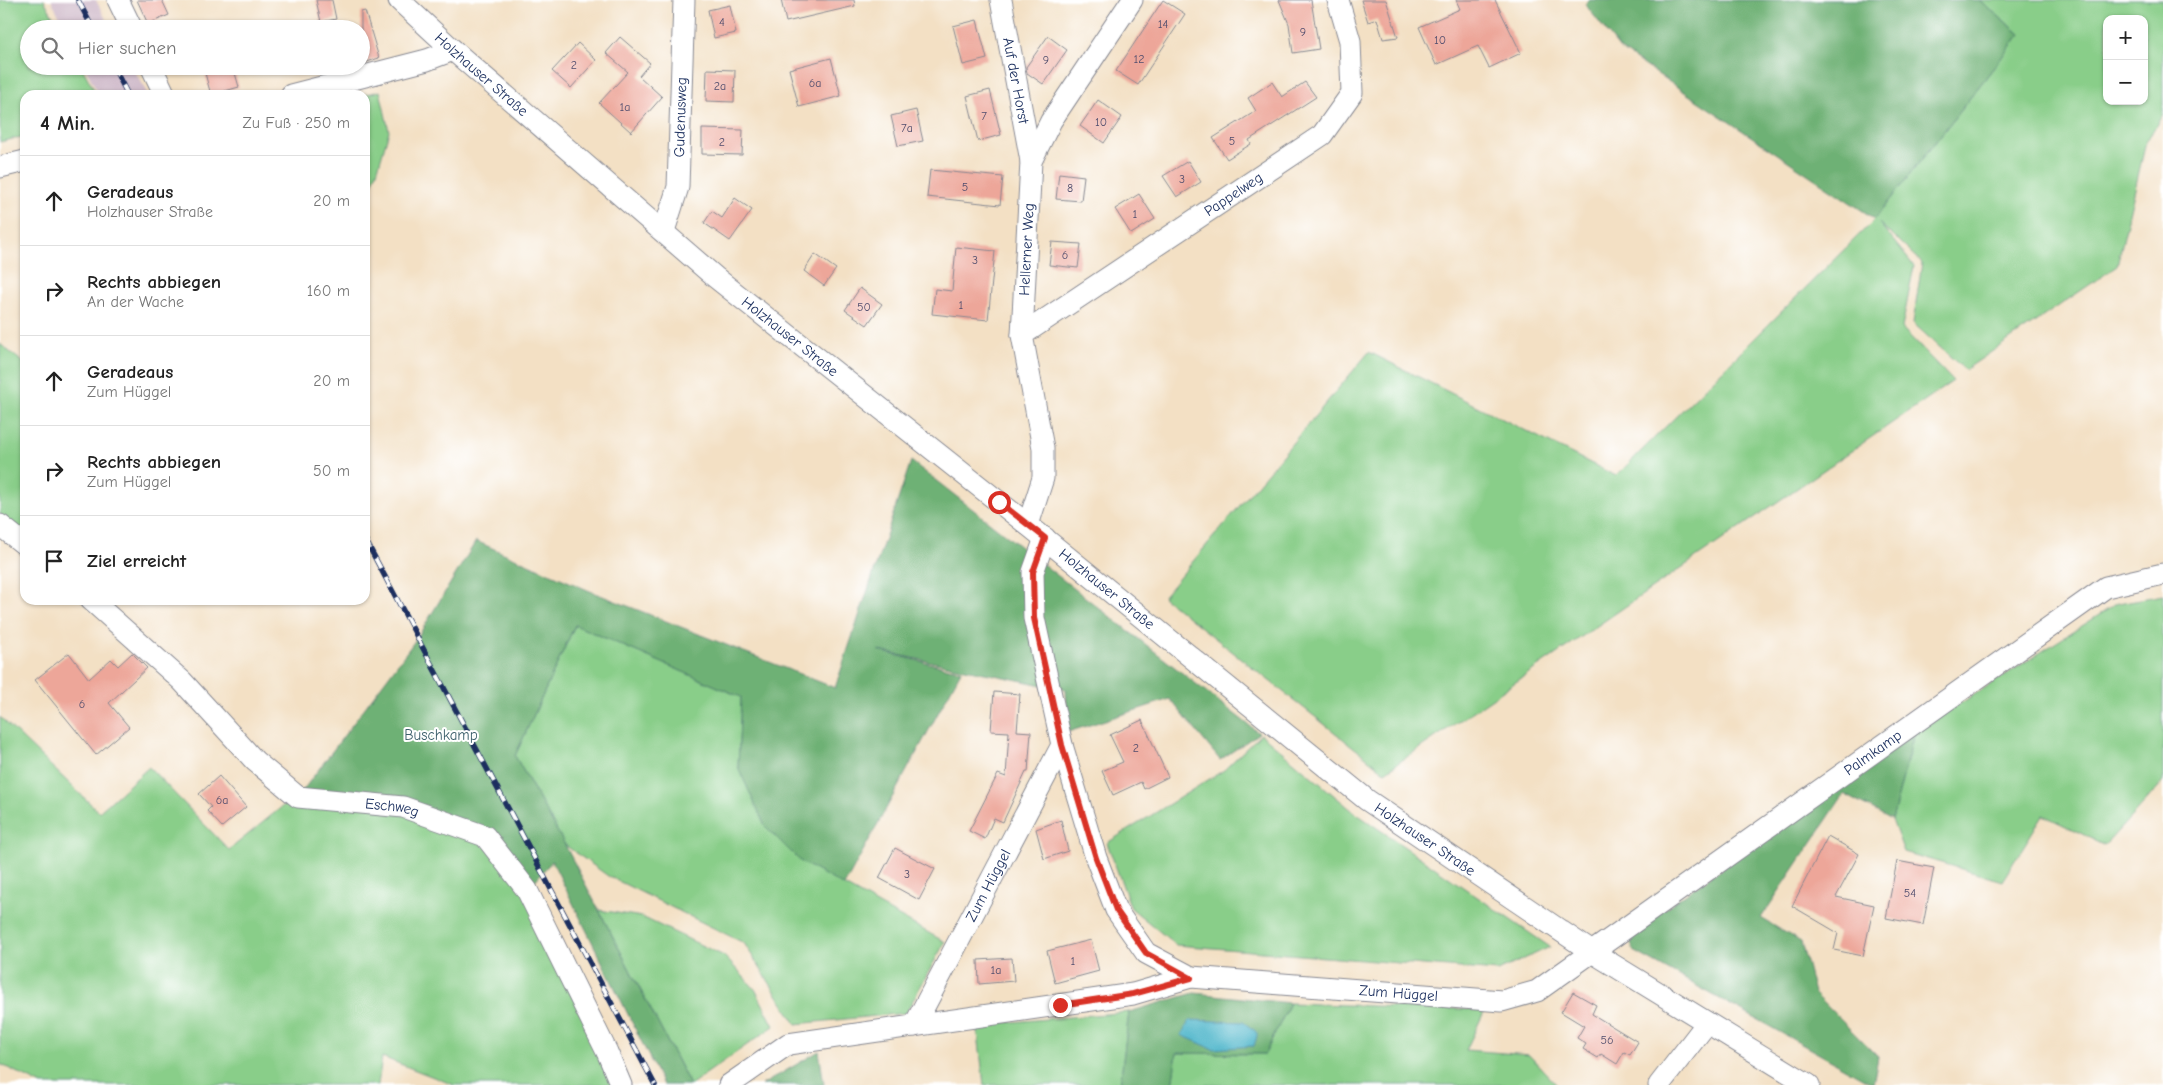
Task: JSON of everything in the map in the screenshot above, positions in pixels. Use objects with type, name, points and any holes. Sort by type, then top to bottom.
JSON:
[{"type":"street","points":[[118,0],[128,20]]},
{"type":"street","name":"Holzhauser Straße","points":[[399,0],[453,50],[715,277],[1045,538],[1366,800],[1592,952],[1809,1085]]},
{"type":"street","name":"Gudenusweg","points":[[664,231],[678,187],[684,0]]},
{"type":"street","name":"Auf der Horst","points":[[1001,0],[1031,161]]},
{"type":"street","name":"Hellerner Weg","points":[[1028,525],[1043,478],[1044,448],[1022,335],[1031,161],[1051,121],[1132,0]]},
{"type":"street","name":"Pappelweg","points":[[1022,335],[1322,135],[1352,93],[1350,41],[1338,0]]},
{"type":"street","points":[[370,75],[427,60],[453,50]]},
{"type":"street","points":[[155,75],[162,90]]},
{"type":"street","points":[[310,90],[369,75]]},
{"type":"street","points":[[0,167],[20,162]]},
{"type":"street","points":[[0,525],[20,541]]},
{"type":"street","points":[[1045,538],[1033,572],[1034,618],[1062,745]]},
{"type":"street","name":"Palmkamp","points":[[1592,952],[2106,587],[2163,574]]},
{"type":"street","name":"Eschweg","points":[[97,605],[182,681],[255,761],[298,798],[403,806],[485,836],[527,890],[607,1052],[621,1085]]},
{"type":"street","name":"Zum Hüggel","points":[[1062,745],[1096,858],[1116,910],[1146,953],[1191,978]]},
{"type":"street","name":"Zum Hüggel","points":[[914,1026],[1062,745]]},
{"type":"street","name":"Zum Hüggel","points":[[728,1085],[788,1044],[1133,994],[1191,978],[1502,1001],[1537,991],[1592,952]]},
{"type":"street","points":[[1659,1085],[1708,1023]]},
{"type":"shaded area","points":[[51,0],[96,0],[106,20],[61,20]]},
{"type":"shaded area","points":[[89,75],[137,75],[145,90],[96,90]]},
{"type":"green space","points":[[0,0],[44,0],[55,20],[20,20],[20,75],[86,75],[94,90],[20,90],[20,137],[0,142]]},
{"type":"green space","points":[[1589,0],[1979,0],[2020,34],[1875,219],[1620,49],[1585,4]]},
{"type":"green space","points":[[1979,0],[2163,0],[2163,114],[2146,142],[2117,266],[1965,370],[1913,323],[1922,263],[1879,223],[1914,266],[1902,328],[1953,381],[1385,772],[1163,597],[1369,352],[1616,476],[1875,219],[2020,34]]},
{"type":"green space","points":[[380,91],[389,131],[377,172],[370,188],[370,93]]},
{"type":"green space","points":[[0,344],[20,360],[20,531],[0,514]]},
{"type":"green space","name":"Buschkamp","points":[[911,461],[1259,733],[1220,760],[1170,699],[1068,732],[1066,690],[879,651],[961,671],[844,886],[800,861],[765,826],[738,767],[741,697],[575,625],[515,756],[565,845],[690,1085],[663,1085],[552,861],[527,890],[485,836],[403,807],[298,797],[417,638],[476,541],[590,591],[835,688]]},
{"type":"green space","points":[[2163,595],[2163,782],[2105,845],[2043,815],[2002,881],[1904,852],[1892,820],[1914,733],[2118,603]]},
{"type":"green space","points":[[575,625],[741,697],[738,767],[800,861],[945,942],[906,1013],[796,1024],[744,943],[608,876],[565,845],[515,756]]},
{"type":"green space","points":[[0,717],[99,812],[149,767],[229,850],[289,801],[403,807],[485,836],[527,890],[621,1085],[454,1085],[382,1057],[378,1085],[42,1085],[0,1064]]},
{"type":"green space","points":[[1914,733],[1892,820],[1844,794],[1761,918],[1801,942],[1814,993],[1878,1057],[1873,1084],[1634,951],[1627,935]]},
{"type":"green space","points":[[1261,734],[1354,812],[1550,947],[1498,971],[1176,945],[1131,908],[1107,843],[1224,770]]},
{"type":"green space","points":[[599,910],[642,917],[724,956],[755,989],[774,1026],[690,1085]]},
{"type":"green space","points":[[1194,993],[1290,1003],[1265,1054],[1177,1053],[1172,1085],[1120,1085],[1129,1012]]},
{"type":"green space","points":[[1290,1003],[1485,1010],[1466,1050],[1529,1055],[1557,1085],[1172,1085],[1177,1053],[1265,1054]]},
{"type":"green space","points":[[1129,1012],[1120,1085],[984,1085],[977,1025]]},
{"type":"green space","points":[[819,1051],[824,1085],[762,1085]]},
{"type":"water","points":[[1190,1020],[1243,1022],[1258,1033],[1254,1046],[1213,1049],[1181,1035]]},
{"type":"building","points":[[137,0],[162,0],[169,15],[157,20],[146,20]]},
{"type":"building","points":[[316,0],[332,0],[336,19],[321,20]]},
{"type":"building","points":[[781,0],[854,0],[855,6],[786,22]]},
{"type":"building","points":[[1163,0],[1185,14],[1138,85],[1116,71]]},
{"type":"building","points":[[1279,0],[1311,0],[1319,49],[1293,53],[1289,24]]},
{"type":"building","points":[[1361,0],[1386,0],[1398,37],[1383,39],[1377,19],[1368,22]]},
{"type":"building","points":[[1456,0],[1495,0],[1521,53],[1489,68],[1478,46],[1436,65],[1419,27],[1460,9]]},
{"type":"building","points":[[730,5],[736,33],[714,38],[708,10]]},
{"type":"building","points":[[365,11],[368,20],[361,20],[361,12]]},
{"type":"building","points":[[977,20],[987,59],[963,65],[953,26]]},
{"type":"building","points":[[370,28],[379,58],[370,61]]},
{"type":"building","points":[[1048,36],[1067,50],[1043,84],[1027,73],[1026,67]]},
{"type":"building","points":[[620,37],[650,63],[639,76],[662,97],[631,132],[599,103],[628,72],[606,53]]},
{"type":"building","points":[[578,43],[596,60],[571,88],[552,71]]},
{"type":"building","points":[[831,58],[841,96],[799,107],[789,69]]},
{"type":"building","points":[[707,69],[735,70],[734,102],[706,101]]},
{"type":"building","points":[[205,75],[236,75],[239,87],[228,90],[210,90]]},
{"type":"building","points":[[1272,82],[1282,97],[1305,82],[1316,97],[1249,140],[1251,144],[1227,159],[1213,138],[1256,111],[1248,98]]},
{"type":"building","points":[[990,90],[1001,135],[978,141],[967,96]]},
{"type":"building","points":[[1098,100],[1122,117],[1104,143],[1080,126]]},
{"type":"building","points":[[916,110],[923,141],[898,146],[891,116]]},
{"type":"building","points":[[702,129],[743,130],[742,155],[702,154]]},
{"type":"building","points":[[1188,161],[1201,182],[1177,197],[1163,176]]},
{"type":"building","points":[[930,170],[1003,177],[1000,205],[927,197]]},
{"type":"building","points":[[1059,173],[1084,176],[1081,201],[1056,199]]},
{"type":"building","points":[[1139,194],[1155,219],[1131,234],[1115,209]]},
{"type":"building","points":[[735,198],[752,210],[730,241],[704,223],[712,211],[722,218]]},
{"type":"building","points":[[1052,242],[1081,244],[1078,268],[1049,265]]},
{"type":"building","points":[[956,247],[995,251],[988,320],[932,314],[935,289],[952,291]]},
{"type":"building","points":[[815,254],[836,269],[824,286],[804,271]]},
{"type":"building","points":[[860,288],[882,304],[867,325],[845,310]]},
{"type":"building","points":[[69,653],[89,679],[111,659],[118,666],[132,653],[147,668],[109,703],[129,727],[96,755],[35,680]]},
{"type":"building","points":[[994,692],[1020,694],[1017,731],[1031,732],[1028,772],[1026,772],[1003,822],[994,818],[985,839],[969,831],[998,774],[1006,777],[1009,732],[991,731]]},
{"type":"building","points":[[1142,720],[1168,777],[1144,789],[1141,782],[1113,795],[1102,771],[1123,762],[1110,735]]},
{"type":"building","points":[[219,776],[246,807],[222,827],[207,811],[211,807],[199,794]]},
{"type":"building","points":[[1061,820],[1068,851],[1044,859],[1036,829]]},
{"type":"building","points":[[1828,836],[1859,854],[1836,897],[1874,905],[1863,956],[1834,950],[1838,933],[1792,906]]},
{"type":"building","points":[[895,848],[935,869],[919,900],[879,878]]},
{"type":"building","points":[[1897,861],[1934,868],[1923,925],[1886,918]]},
{"type":"building","points":[[1091,940],[1099,971],[1055,983],[1047,951]]},
{"type":"building","points":[[1012,958],[1014,981],[979,984],[978,960]]},
{"type":"building","points":[[1573,992],[1596,1005],[1592,1014],[1638,1042],[1630,1055],[1624,1052],[1617,1064],[1601,1054],[1598,1058],[1583,1049],[1586,1044],[1577,1038],[1584,1026],[1561,1012]]},
{"type":"railway","points":[[78,0],[88,20]]},
{"type":"railway","points":[[118,75],[125,90]]},
{"type":"railway","points":[[370,548],[655,1085]]},
{"type":"route","points":[[999,502],[1045,538],[1033,572],[1034,618],[1062,745],[1096,858],[1116,910],[1146,953],[1191,978],[1133,994],[1060,1005]]}]
